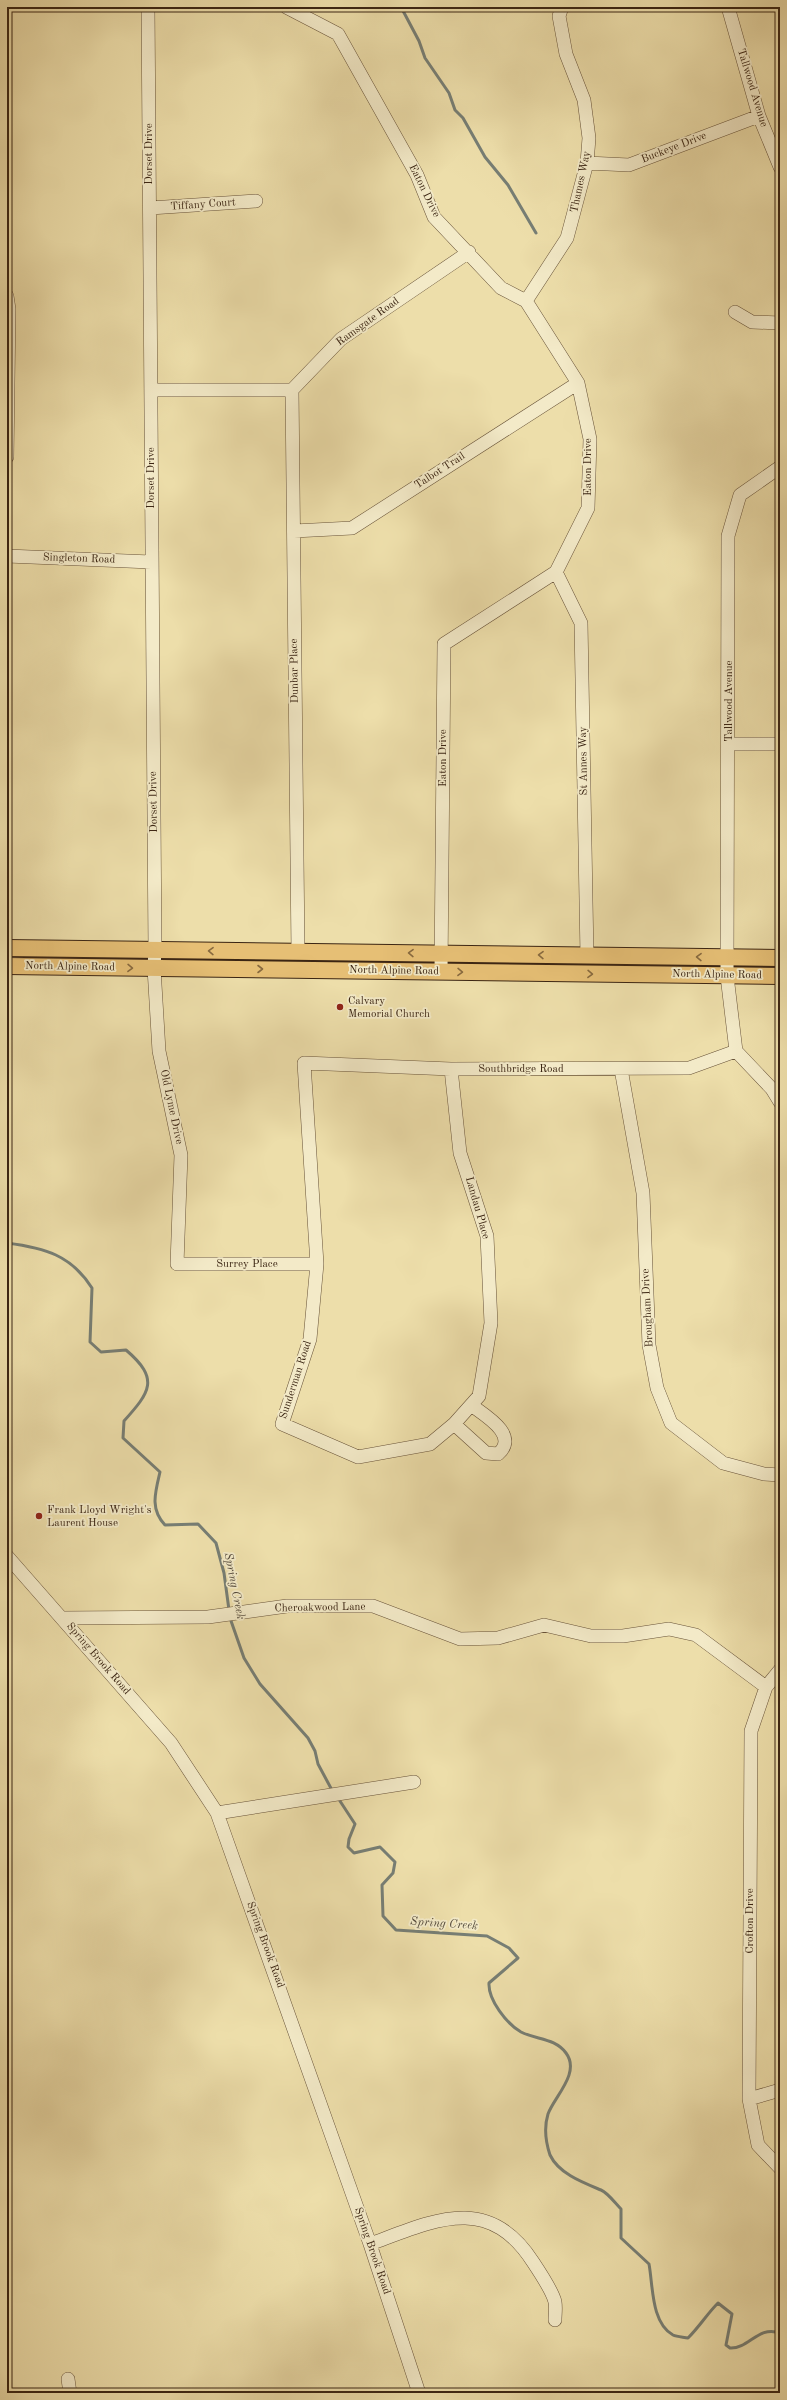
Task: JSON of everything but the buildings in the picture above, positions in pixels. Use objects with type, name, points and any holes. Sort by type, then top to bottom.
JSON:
[{"type":"main road","name":"North Alpine Road","points":[[7,948],[780,958]]},
{"type":"main road","name":"North Alpine Road","points":[[7,966],[780,976]]},
{"type":"street","name":"Dorset Drive","points":[[148,7],[155,950]]},
{"type":"street","name":"Eaton Drive","points":[[286,7],[338,34],[417,175],[434,217],[469,252],[501,288],[526,301],[578,383],[590,439],[588,508],[556,572],[444,644],[441,972]]},
{"type":"street","name":"Thames Way","points":[[526,301],[567,238],[587,163],[589,138],[584,100],[566,54],[559,16],[562,7]]},
{"type":"street","name":"Tallwood Avenue","points":[[728,7],[759,116],[780,167]]},
{"type":"street","name":"Buckeye Drive","points":[[587,163],[629,165],[759,116]]},
{"type":"street","name":"Tiffany Court","points":[[150,208],[256,201]]},
{"type":"street","name":"Ramsgate Road","points":[[292,390],[341,339],[469,252]]},
{"type":"street","points":[[7,296],[9,309],[7,457]]},
{"type":"street","points":[[735,312],[752,322],[780,323]]},
{"type":"street","name":"Talbot Trail","points":[[294,532],[352,528],[578,383]]},
{"type":"street","points":[[151,390],[292,390]]},
{"type":"street","name":"Dunbar Place","points":[[292,390],[298,952]]},
{"type":"street","name":"Tallwood Avenue","points":[[736,1051],[727,976],[729,744],[728,536],[740,495],[780,467]]},
{"type":"street","name":"Singleton Road","points":[[7,556],[151,562]]},
{"type":"street","name":"St Annes Way","points":[[556,572],[581,623],[587,956]]},
{"type":"street","points":[[729,744],[776,744]]},
{"type":"street","name":"Old Lyme Drive","points":[[155,950],[154,968],[159,1051],[181,1155],[177,1264]]},
{"type":"street","points":[[736,1051],[772,1088],[780,1102]]},
{"type":"street","name":"Southbridge Road","points":[[304,1063],[451,1069],[688,1068],[736,1051]]},
{"type":"street","name":"Sunderman Road","points":[[304,1063],[317,1264],[310,1339],[282,1424],[358,1457],[430,1444],[454,1424],[475,1400]]},
{"type":"street","name":"Landau Place","points":[[451,1069],[460,1153],[487,1236],[491,1323],[475,1400]]},
{"type":"street","name":"Brougham Drive","points":[[621,1069],[643,1193],[649,1345],[657,1388],[671,1423],[723,1463],[764,1474],[780,1475]]},
{"type":"street","name":"Surrey Place","points":[[177,1264],[317,1264]]},
{"type":"street","points":[[454,1424],[486,1453],[498,1454],[503,1450],[505,1439],[501,1429],[475,1400]]},
{"type":"street","name":"Spring Brook Road","points":[[7,1556],[171,1743],[217,1813],[370,2244],[419,2393]]},
{"type":"street","name":"Cheroakwood Lane","points":[[62,1618],[208,1617],[287,1606],[373,1606],[460,1639],[498,1638],[544,1625],[591,1636],[623,1636],[669,1629],[696,1635],[766,1688]]},
{"type":"street","name":"Crofton Drive","points":[[780,1670],[766,1688],[751,1731],[750,2099],[758,2146],[780,2168]]},
{"type":"street","points":[[217,1813],[414,1782]]},
{"type":"street","points":[[750,2099],[780,2090]]},
{"type":"street","points":[[370,2244],[434,2221],[457,2216],[478,2218],[501,2227],[523,2246],[536,2267],[555,2301],[555,2320]]},
{"type":"street","points":[[68,2379],[70,2393]]},
{"type":"waterway","points":[[401,7],[419,41],[425,58],[449,93],[455,110],[463,118],[485,157],[508,185],[536,233]]},
{"type":"waterway","name":"Spring Creek","points":[[7,1243],[21,1245],[56,1255],[75,1268],[92,1288],[90,1342],[101,1352],[126,1350],[144,1369],[148,1386],[140,1402],[124,1421],[123,1438],[160,1472],[155,1500],[157,1513],[165,1525],[198,1524],[216,1543],[224,1573],[229,1610]]},
{"type":"waterway","name":"Spring Creek","points":[[230,1618],[244,1658],[260,1684],[308,1738],[315,1751],[318,1764],[333,1792]]},
{"type":"waterway","name":"Spring Creek","points":[[338,1798],[355,1824],[349,1839],[348,1847],[354,1853],[380,1847],[395,1862],[393,1873],[382,1885],[383,1916],[396,1930],[487,1936],[509,1948],[518,1958],[489,1983],[495,2004],[504,2017],[521,2032],[557,2045],[562,2048],[570,2061],[570,2069],[565,2085],[548,2114],[546,2135],[550,2155],[559,2168],[572,2177],[604,2191],[621,2209],[621,2238],[649,2264],[654,2303],[661,2322],[666,2329],[675,2336],[688,2338],[718,2303],[732,2314],[726,2345],[730,2348],[743,2345],[760,2334],[766,2332],[772,2331],[780,2333]]},
{"type":"place","name":"Calvary Memorial Church","points":[[340,1007]]},
{"type":"place","name":"Frank Lloyd Wright's Laurent House","points":[[39,1516]]}]
